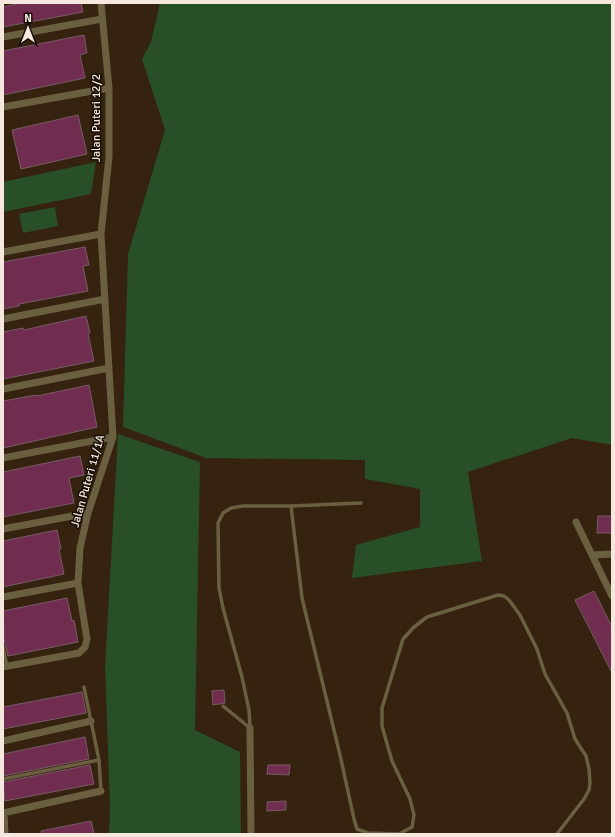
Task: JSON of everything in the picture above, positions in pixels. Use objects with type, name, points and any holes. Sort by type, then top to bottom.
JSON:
[{"type":"street","name":"Jalan Puteri 12/2","points":[[101,3],[109,88],[109,157],[101,234]]},
{"type":"street","points":[[3,37],[102,19]]},
{"type":"street","points":[[3,107],[109,88]]},
{"type":"street","points":[[3,252],[101,234]]},
{"type":"street","name":"Jalan Puteri 11/1A","points":[[5,666],[79,653],[85,647],[87,639],[78,583],[80,548],[88,512],[113,437],[101,234]]},
{"type":"street","points":[[3,319],[105,299]]},
{"type":"street","points":[[3,389],[109,368]]},
{"type":"street","points":[[3,458],[113,437]]},
{"type":"street","points":[[3,529],[88,512]]},
{"type":"street","points":[[576,522],[612,596]]},
{"type":"street","points":[[592,555],[612,554]]},
{"type":"street","points":[[3,597],[78,583]]},
{"type":"street","points":[[3,740],[91,722]]},
{"type":"street","points":[[250,728],[252,834]]},
{"type":"street","points":[[4,834],[3,812],[102,791]]},
{"type":"lane","points":[[250,728],[249,710],[242,677],[219,588],[218,523],[223,513],[231,508],[243,506],[291,506],[361,503]]},
{"type":"lane","points":[[291,506],[302,598],[357,829],[368,833],[399,834],[412,827],[414,815],[410,799],[392,761],[382,726],[382,708],[403,639],[414,627],[427,617],[498,594],[509,600],[520,614],[537,649],[545,674],[567,713],[575,739],[586,756],[589,769],[589,790],[584,800],[557,834]]},
{"type":"lane","points":[[3,647],[5,666]]},
{"type":"lane","points":[[84,687],[99,760],[102,791]]},
{"type":"lane","points":[[223,706],[250,728]]},
{"type":"lane","points":[[3,779],[99,760]]},
{"type":"green space","points":[[160,3],[612,3],[612,445],[572,438],[468,472],[482,561],[352,578],[356,545],[420,527],[420,489],[365,479],[365,460],[206,458],[123,427],[128,254],[165,130],[142,59],[151,42]]},
{"type":"green space","points":[[96,162],[91,194],[3,212],[3,182]]},
{"type":"green space","points":[[55,207],[58,226],[23,233],[19,214]]},
{"type":"green space","points":[[118,434],[200,462],[195,730],[240,752],[241,834],[109,834],[110,807],[105,667]]},
{"type":"building","points":[[21,3],[81,3],[83,12],[3,27],[3,7]]},
{"type":"building","points":[[84,35],[87,53],[80,55],[85,78],[3,95],[3,51]]},
{"type":"building","points":[[78,115],[87,154],[21,169],[12,130]]},
{"type":"building","points":[[85,247],[89,265],[83,266],[88,291],[19,304],[19,306],[3,309],[3,262]]},
{"type":"building","points":[[86,316],[94,361],[3,379],[3,332],[23,328],[24,330]]},
{"type":"building","points":[[89,385],[97,427],[3,448],[3,401],[37,396]]},
{"type":"building","points":[[80,456],[84,475],[69,478],[74,503],[3,517],[3,472]]},
{"type":"building","points":[[598,516],[612,516],[612,533],[597,533]]},
{"type":"building","points":[[57,530],[64,574],[3,587],[3,541]]},
{"type":"building","points":[[594,591],[612,627],[612,673],[575,600]]},
{"type":"building","points":[[67,598],[72,621],[74,620],[78,642],[8,656],[3,635],[3,611]]},
{"type":"building","points":[[224,690],[225,703],[213,705],[212,691]]},
{"type":"building","points":[[82,692],[86,713],[3,729],[3,707]]},
{"type":"building","points":[[85,737],[89,759],[3,776],[3,754]]},
{"type":"building","points":[[90,765],[94,784],[5,801],[3,782]]},
{"type":"building","points":[[268,765],[290,765],[289,775],[267,774]]},
{"type":"building","points":[[286,801],[286,810],[267,811],[267,802]]},
{"type":"building","points":[[91,821],[94,834],[41,834],[41,831]]}]
